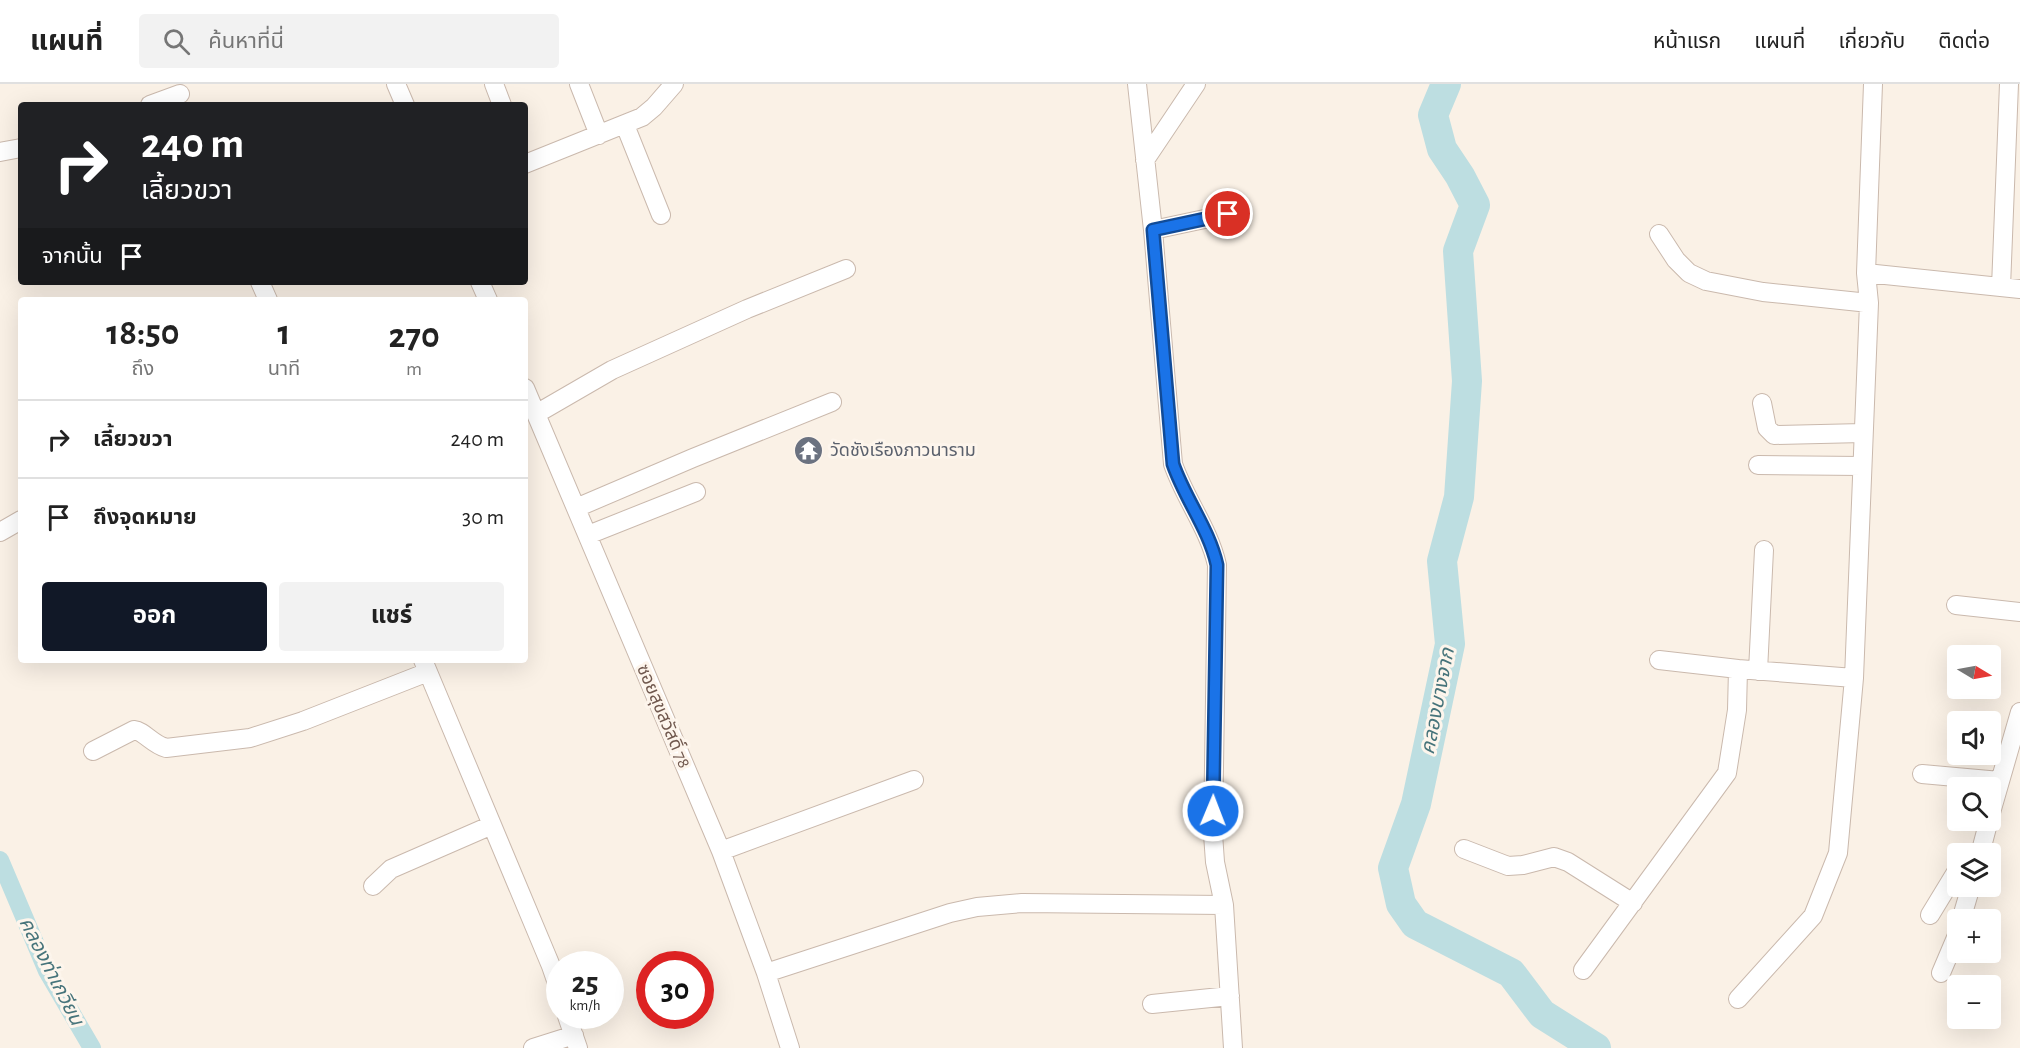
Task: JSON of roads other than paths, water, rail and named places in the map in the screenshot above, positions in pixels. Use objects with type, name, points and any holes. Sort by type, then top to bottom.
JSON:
[{"type":"street","points":[[396,84],[404,102]]},
{"type":"street","points":[[494,84],[501,102]]},
{"type":"street","points":[[579,84],[599,135]]},
{"type":"street","points":[[528,162],[642,117],[674,84]]},
{"type":"street","points":[[1137,84],[1153,230],[1173,464],[1178,480],[1212,545],[1217,565],[1213,834],[1215,862],[1224,905],[1233,1048]]},
{"type":"street","points":[[1145,160],[1196,84]]},
{"type":"street","points":[[1738,999],[1813,916],[1839,853],[1854,678],[1869,303],[1866,273],[1873,84]]},
{"type":"street","points":[[2001,287],[2009,84]]},
{"type":"street","points":[[158,102],[180,94]]},
{"type":"street","points":[[625,125],[661,215]]},
{"type":"street","points":[[0,152],[18,149]]},
{"type":"street","points":[[1153,230],[1228,214]]},
{"type":"street","points":[[1659,234],[1676,260],[1689,273],[1706,281],[1763,292],[1869,303]]},
{"type":"street","points":[[536,414],[612,370],[747,309],[846,269]]},
{"type":"street","points":[[1866,273],[2020,289]]},
{"type":"street","name":"ซอยสุขสวัสดิ์ 78","points":[[528,395],[721,851],[766,974],[790,1048]]},
{"type":"street","points":[[576,508],[832,402]]},
{"type":"street","points":[[1762,403],[1767,428],[1774,435],[1863,433]]},
{"type":"street","points":[[1758,465],[1862,466]]},
{"type":"street","points":[[588,535],[696,492]]},
{"type":"street","points":[[0,532],[18,522]]},
{"type":"street","points":[[1758,671],[1764,550]]},
{"type":"street","points":[[1956,605],[2020,612]]},
{"type":"street","points":[[1659,660],[1758,671],[1854,678]]},
{"type":"street","points":[[93,751],[134,730],[140,730],[157,745],[166,748],[250,738],[303,721],[426,666],[546,954]]},
{"type":"street","points":[[1583,970],[1727,773],[1737,710],[1738,669]]},
{"type":"street","points":[[2001,778],[2020,712]]},
{"type":"street","points":[[1922,774],[1955,777]]},
{"type":"street","points":[[721,851],[914,780]]},
{"type":"street","points":[[373,886],[391,869],[492,825]]},
{"type":"street","points":[[1464,849],[1508,866],[1523,865],[1554,857],[1568,862],[1633,903]]},
{"type":"street","points":[[1930,915],[1947,886]]},
{"type":"street","points":[[766,974],[950,913],[976,908],[1022,903],[1224,905]]},
{"type":"street","points":[[1941,973],[1947,959]]},
{"type":"street","points":[[1152,1004],[1230,996]]},
{"type":"street","points":[[533,1048],[576,1042]]},
{"type":"waterway","name":"คลองบางจาก","points":[[1446,84],[1433,115],[1442,149],[1460,176],[1475,205],[1458,251],[1467,381],[1459,497],[1442,561],[1450,644],[1416,804],[1393,868],[1401,904],[1415,924],[1511,973],[1542,1014],[1596,1048]]},
{"type":"waterway","name":"คลองท่าเกวียน","points":[[0,860],[47,971],[92,1048]]},
{"type":"place","name":"วัดชังเรืองภาวนาราม","points":[[809,450]]}]
